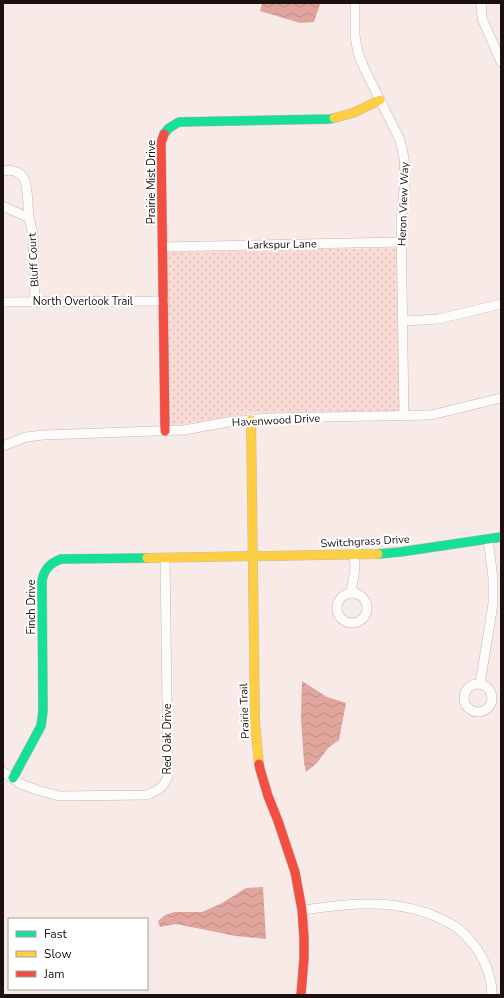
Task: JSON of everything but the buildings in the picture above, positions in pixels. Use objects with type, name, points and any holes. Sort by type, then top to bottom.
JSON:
[{"type":"street","name":"Heron View Way","points":[[354,3],[355,36],[358,53],[400,140],[404,158],[405,179],[401,223],[404,416]]},
{"type":"street","points":[[481,3],[482,18],[501,62]]},
{"type":"street","name":"Prairie Mist Drive","points":[[165,431],[161,143],[164,133],[169,127],[178,122],[330,119],[353,113],[380,100]]},
{"type":"street","name":"Bluff Court","points":[[3,171],[17,171],[24,178],[27,191],[29,218],[33,234],[35,301]]},
{"type":"street","name":"Bluff Court","points":[[3,206],[29,218]]},
{"type":"street","name":"Larkspur Lane","points":[[163,246],[401,242]]},
{"type":"street","name":"North Overlook Trail","points":[[3,302],[164,301]]},
{"type":"street","points":[[403,321],[438,319],[501,304]]},
{"type":"street","name":"Havenwood Drive","points":[[3,446],[26,437],[43,435],[184,430],[228,422],[269,418],[431,415],[501,398]]},
{"type":"street","name":"Prairie Trail","points":[[251,420],[256,723],[260,769],[295,872],[302,910],[304,958],[301,995]]},
{"type":"street","name":"Switchgrass Drive","points":[[253,556],[375,554],[400,552],[501,537]]},
{"type":"street","points":[[480,684],[493,604],[494,578],[488,539]]},
{"type":"street","points":[[351,593],[355,568],[354,555]]},
{"type":"street","name":"Finch Drive","points":[[13,778],[37,733],[43,711],[42,581],[43,574],[48,566],[61,559],[253,556]]},
{"type":"street","name":"Red Oak Drive","points":[[13,778],[21,784],[59,796],[147,795],[158,791],[165,784],[168,776],[165,558]]},
{"type":"street","points":[[3,772],[13,778]]},
{"type":"street","points":[[302,910],[347,904],[370,904],[412,909],[439,918],[460,930],[471,941],[482,957],[489,974],[492,995]]},
{"type":"shaded area","points":[[397,248],[399,411],[251,413],[171,426],[168,252]]},
{"type":"water","points":[[262,3],[320,4],[314,22],[300,23],[260,11]]},
{"type":"water","points":[[302,681],[327,697],[346,703],[339,740],[328,748],[317,763],[306,772],[301,719]]},
{"type":"water","points":[[263,887],[266,939],[236,936],[176,924],[160,927],[158,921],[165,915],[174,912],[202,912],[222,903],[246,888]]},
{"type":"traffic: fast","points":[[164,134],[169,128],[179,122],[334,118]]},
{"type":"traffic: fast","points":[[378,554],[501,537]]},
{"type":"traffic: fast","points":[[13,778],[41,726],[43,711],[42,581],[46,570],[54,562],[61,559],[147,558]]},
{"type":"traffic: slow","points":[[334,118],[353,113],[380,100]]},
{"type":"traffic: slow","points":[[251,420],[255,723],[259,764]]},
{"type":"traffic: slow","points":[[147,558],[378,554]]},
{"type":"traffic: jam","points":[[164,134],[161,143],[165,431]]},
{"type":"traffic: jam","points":[[259,764],[268,796],[295,872],[302,910],[304,958],[301,995]]}]
